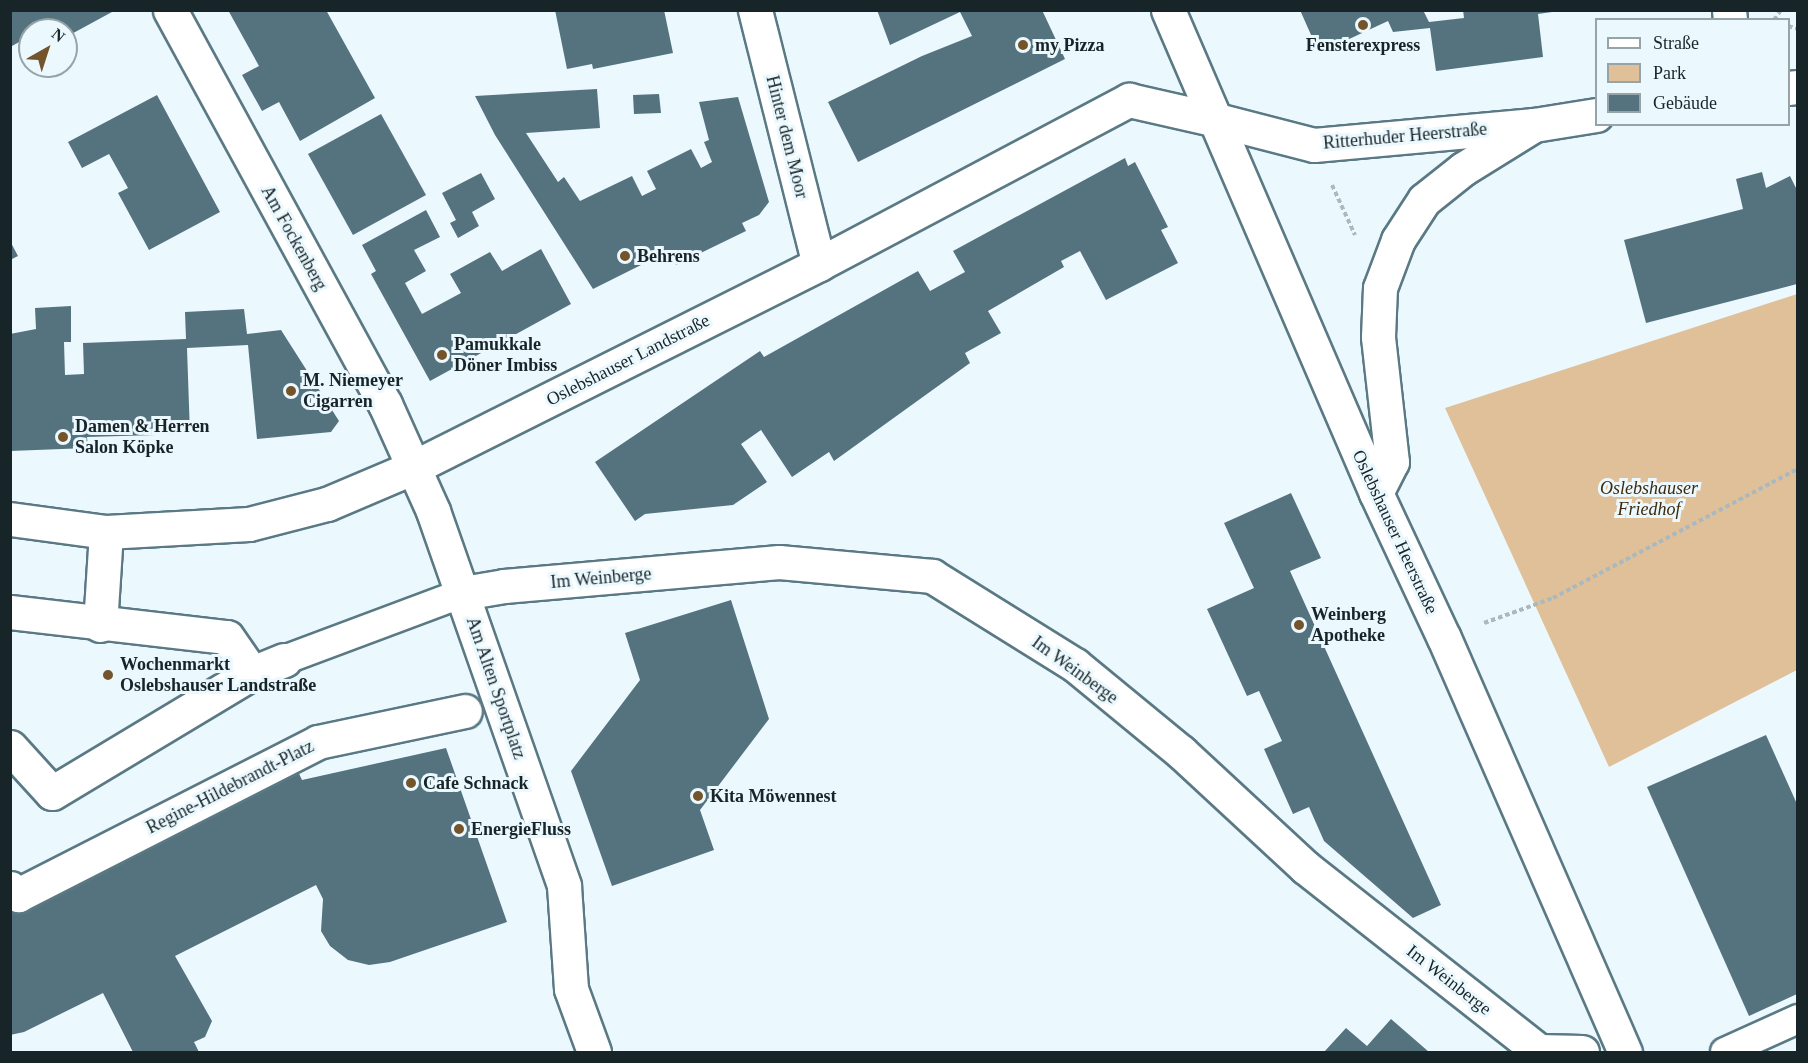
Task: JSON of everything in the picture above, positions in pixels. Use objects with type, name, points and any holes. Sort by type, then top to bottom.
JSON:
[{"type":"street","name":"Am Fockenberg","points":[[170,10],[385,404],[414,467]]},
{"type":"street","name":"Hinter dem Moor","points":[[755,10],[819,264]]},
{"type":"street","name":"Oslebshauser Heerstraße","points":[[1168,10],[1376,493],[1444,638],[1625,1053]]},
{"type":"street","name":"Oslebshauser Landstraße","points":[[10,519],[106,532],[249,524],[327,504],[414,467],[819,264],[1129,100],[1216,120]]},
{"type":"street","name":"Ritterhuder Heerstraße","points":[[1216,120],[1314,145],[1534,125],[1595,115]]},
{"type":"street","points":[[1376,493],[1392,462],[1378,337],[1380,288],[1398,240],[1424,201],[1463,169],[1534,125]]},
{"type":"street","name":"Am Alten Sportplatz","points":[[414,467],[463,593],[564,886],[572,989],[594,1053]]},
{"type":"street","points":[[100,625],[106,532]]},
{"type":"street","name":"Im Weinberge","points":[[463,593],[504,586],[778,562],[932,576],[1075,665],[1181,752],[1305,867],[1539,1051],[1582,1053]]},
{"type":"street","points":[[10,612],[100,625],[227,637],[252,673]]},
{"type":"street","points":[[10,747],[52,793],[252,673],[284,660]]},
{"type":"street","name":"Regine-Hildebrandt-Platz","points":[[10,888],[18,895],[318,741],[465,711]]},
{"type":"lane","points":[[284,660],[463,593]]},
{"type":"lane","points":[[1725,1053],[1797,1019]]},
{"type":"path","points":[[1314,145],[1380,288]]},
{"type":"path","points":[[1444,638],[1553,598],[1797,469]]},
{"type":"green space","name":"Oslebshauser Friedhof","points":[[1797,294],[1797,670],[1609,767],[1445,408]]},
{"type":"building","points":[[14,10],[111,10],[112,12],[78,30],[78,18],[18,18],[18,43],[12,46],[10,12]]},
{"type":"building","points":[[228,10],[326,10],[375,98],[300,141],[279,102],[262,111],[242,75],[259,66]]},
{"type":"building","points":[[555,10],[664,10],[673,53],[593,69],[592,64],[567,69]]},
{"type":"building","points":[[877,10],[1042,10],[1065,59],[858,162],[828,102],[922,56],[972,36],[960,12],[890,45]]},
{"type":"building","points":[[1300,10],[1423,10],[1429,22],[1464,18],[1463,10],[1552,12],[1538,14],[1543,57],[1436,71],[1430,28],[1393,32],[1388,21],[1319,53]]},
{"type":"building","points":[[597,89],[600,128],[526,133],[558,182],[564,177],[580,201],[632,176],[642,196],[656,189],[647,171],[691,149],[701,168],[712,162],[704,142],[709,140],[699,102],[738,97],[769,202],[759,215],[742,223],[746,231],[676,265],[669,251],[593,289],[495,135],[475,96]]},
{"type":"building","points":[[659,94],[661,113],[634,114],[633,95]]},
{"type":"building","points":[[157,95],[220,212],[149,250],[118,193],[128,188],[109,154],[82,168],[68,142]]},
{"type":"building","points":[[381,114],[426,195],[353,235],[308,154]]},
{"type":"building","points":[[1125,158],[1128,166],[1135,162],[1168,227],[1161,230],[1178,263],[1106,300],[1080,251],[1061,261],[1064,267],[988,311],[1001,333],[965,353],[970,363],[834,461],[829,452],[792,477],[761,430],[741,444],[767,482],[733,505],[645,514],[635,521],[595,462],[760,351],[764,357],[918,271],[930,291],[965,272],[953,251]]},
{"type":"building","points":[[1762,172],[1766,188],[1790,176],[1797,190],[1797,284],[1646,323],[1624,240],[1743,209],[1736,179]]},
{"type":"building","points":[[481,173],[495,199],[472,212],[479,226],[458,238],[450,223],[456,220],[442,193]]},
{"type":"building","points":[[426,210],[440,237],[414,250],[426,271],[405,283],[422,314],[461,293],[450,274],[490,252],[502,271],[541,249],[571,304],[430,381],[371,274],[376,271],[362,245]]},
{"type":"building","points":[[10,241],[18,256],[10,260]]},
{"type":"building","points":[[71,306],[71,342],[64,342],[65,375],[84,374],[83,343],[186,339],[185,312],[244,309],[247,334],[281,330],[339,421],[331,432],[257,439],[248,345],[187,348],[190,434],[87,437],[88,448],[10,451],[10,334],[36,329],[35,308]]},
{"type":"building","points":[[1291,493],[1321,558],[1290,571],[1441,905],[1413,918],[1324,841],[1309,807],[1293,814],[1264,749],[1282,741],[1259,691],[1247,696],[1207,609],[1254,588],[1224,523]]},
{"type":"building","points":[[731,600],[769,719],[700,810],[714,850],[612,886],[571,771],[640,680],[625,633]]},
{"type":"building","points":[[1766,735],[1797,804],[1797,994],[1749,1016],[1647,787]]},
{"type":"building","points":[[446,748],[507,922],[390,962],[369,965],[348,960],[330,946],[321,931],[323,899],[316,885],[175,956],[212,1021],[205,1037],[194,1042],[199,1052],[133,1052],[103,993],[24,1032],[10,1035],[10,897],[25,910],[95,875],[91,867],[295,765],[302,780]]},
{"type":"building","points":[[1391,1019],[1429,1052],[1324,1052],[1346,1028],[1367,1046]]},
{"type":"place","name":"Fensterexpress","points":[[1363,25]]},
{"type":"place","name":"my Pizza","points":[[1023,45]]},
{"type":"place","name":"Behrens","points":[[625,256]]},
{"type":"place","name":"Pamukkale Döner Imbiss","points":[[442,355]]},
{"type":"place","name":"M. Niemeyer Cigarren","points":[[291,391]]},
{"type":"place","name":"Damen & Herren Salon Köpke","points":[[63,437]]},
{"type":"place","name":"Weinberg Apotheke","points":[[1299,625]]},
{"type":"place","name":"Wochenmarkt Oslebshauser Landstraße","points":[[108,675]]},
{"type":"place","name":"Cafe Schnack","points":[[411,783]]},
{"type":"place","name":"Kita Möwennest","points":[[698,796]]},
{"type":"place","name":"EnergieFluss","points":[[459,829]]}]
